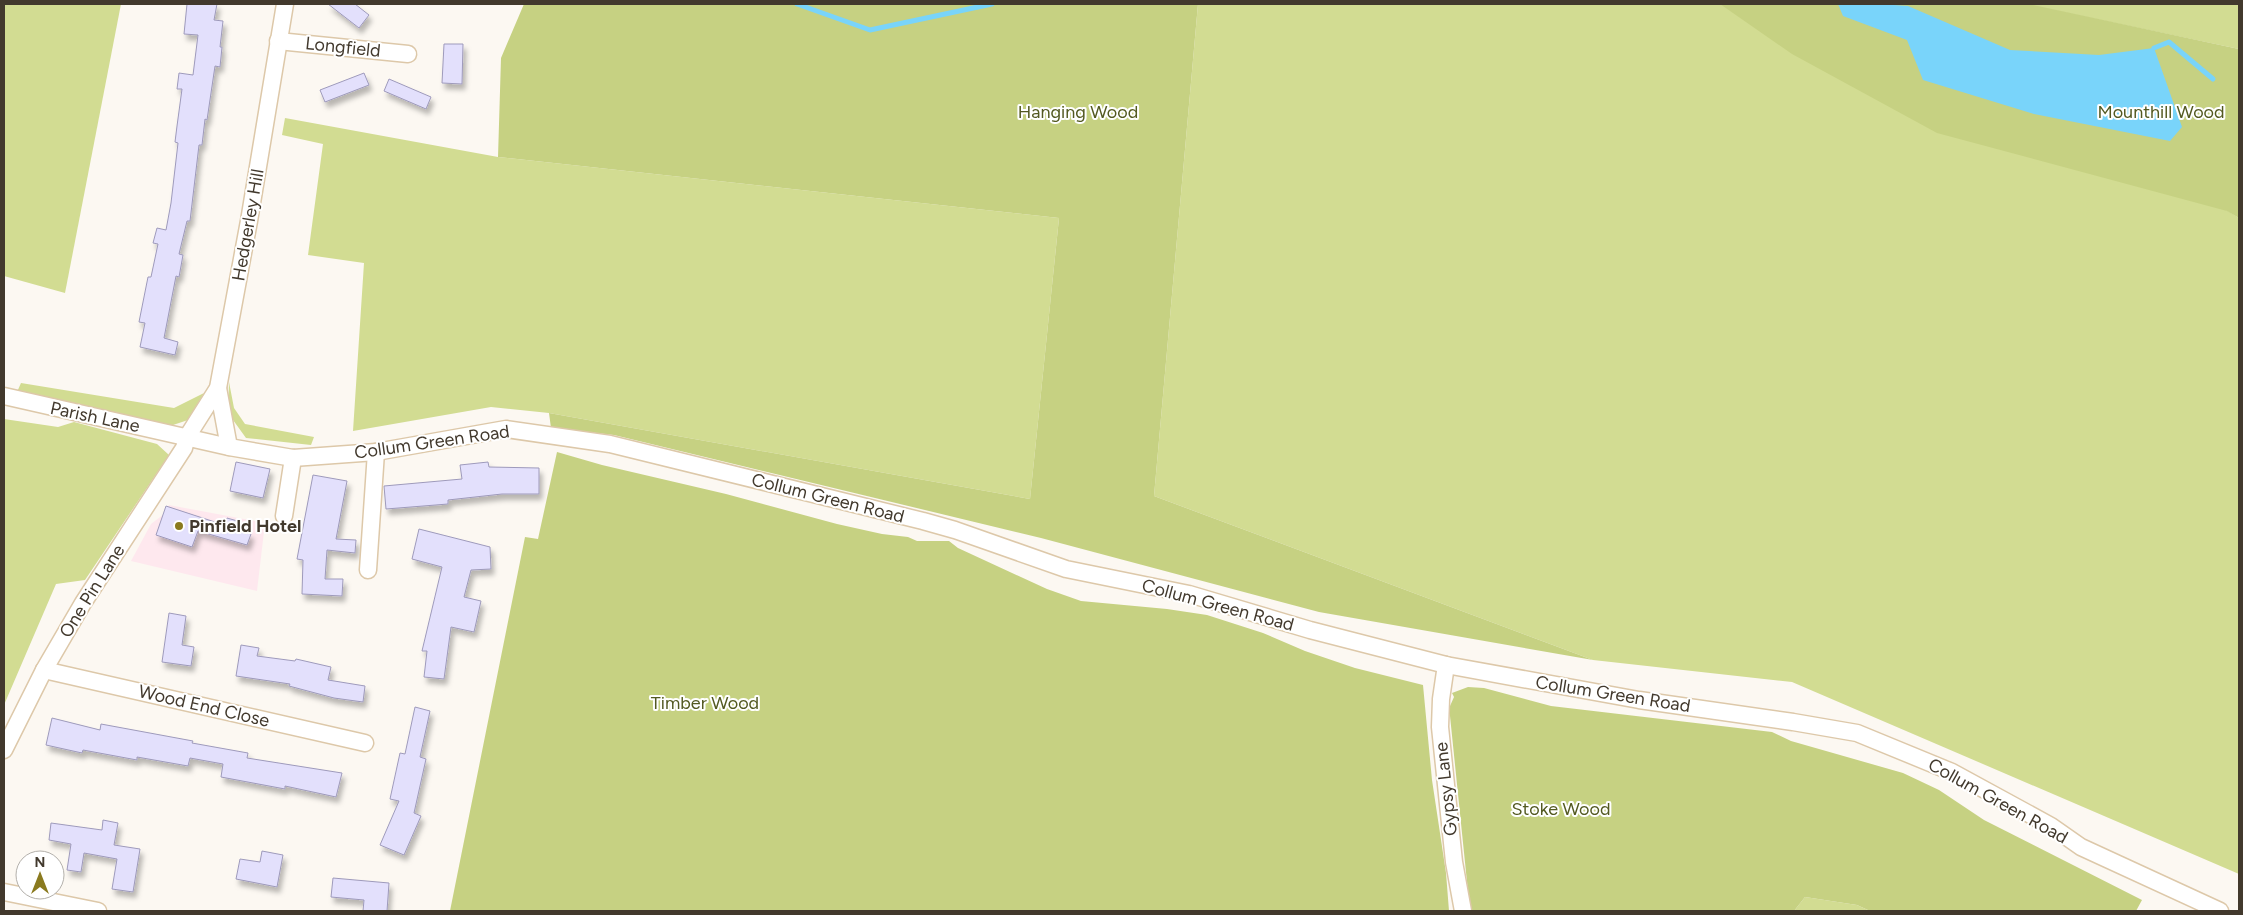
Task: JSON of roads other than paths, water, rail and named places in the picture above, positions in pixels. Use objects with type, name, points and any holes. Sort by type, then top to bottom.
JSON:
[{"type":"street","name":"Hedgerley Hill","points":[[187,437],[218,388],[249,220],[285,4]]},
{"type":"street","name":"Longfield","points":[[278,41],[408,54]]},
{"type":"street","points":[[218,388],[229,447]]},
{"type":"street","name":"Parish Lane","points":[[4,396],[187,437]]},
{"type":"street","name":"Collum Green Road","points":[[187,437],[229,447],[294,458],[376,452],[506,429],[610,444],[955,530],[1066,569],[1189,594],[1310,630],[1446,665],[1639,700],[1857,733],[1952,772],[2050,826],[2081,847],[2220,911]]},
{"type":"street","name":"One Pin Lane","points":[[4,750],[44,670],[83,603],[184,448],[187,437]]},
{"type":"street","points":[[368,570],[376,452]]},
{"type":"street","points":[[284,516],[294,458]]},
{"type":"street","name":"Gypsy Lane","points":[[1446,665],[1441,699],[1440,728],[1454,862],[1463,911]]},
{"type":"street","name":"Wood End Close","points":[[44,670],[365,743]]},
{"type":"street","points":[[4,892],[98,911]]},
{"type":"water","points":[[1838,4],[1908,6],[2010,50],[2099,55],[2154,48],[2182,127],[2170,141],[2034,114],[1923,80],[1907,40],[1843,16]]},
{"type":"waterway","points":[[797,4],[870,30],[992,4]]},
{"type":"waterway","points":[[2154,48],[2169,42],[2213,79]]},
{"type":"place","name":"Pinfield Hotel","points":[[179,526]]},
{"type":"park label","name":"Hanging Wood","points":[[1078,112]]},
{"type":"park label","name":"Mounthill Wood","points":[[2161,112]]},
{"type":"park label","name":"Timber Wood","points":[[705,703]]},
{"type":"park label","name":"Stoke Wood","points":[[1561,809]]}]
